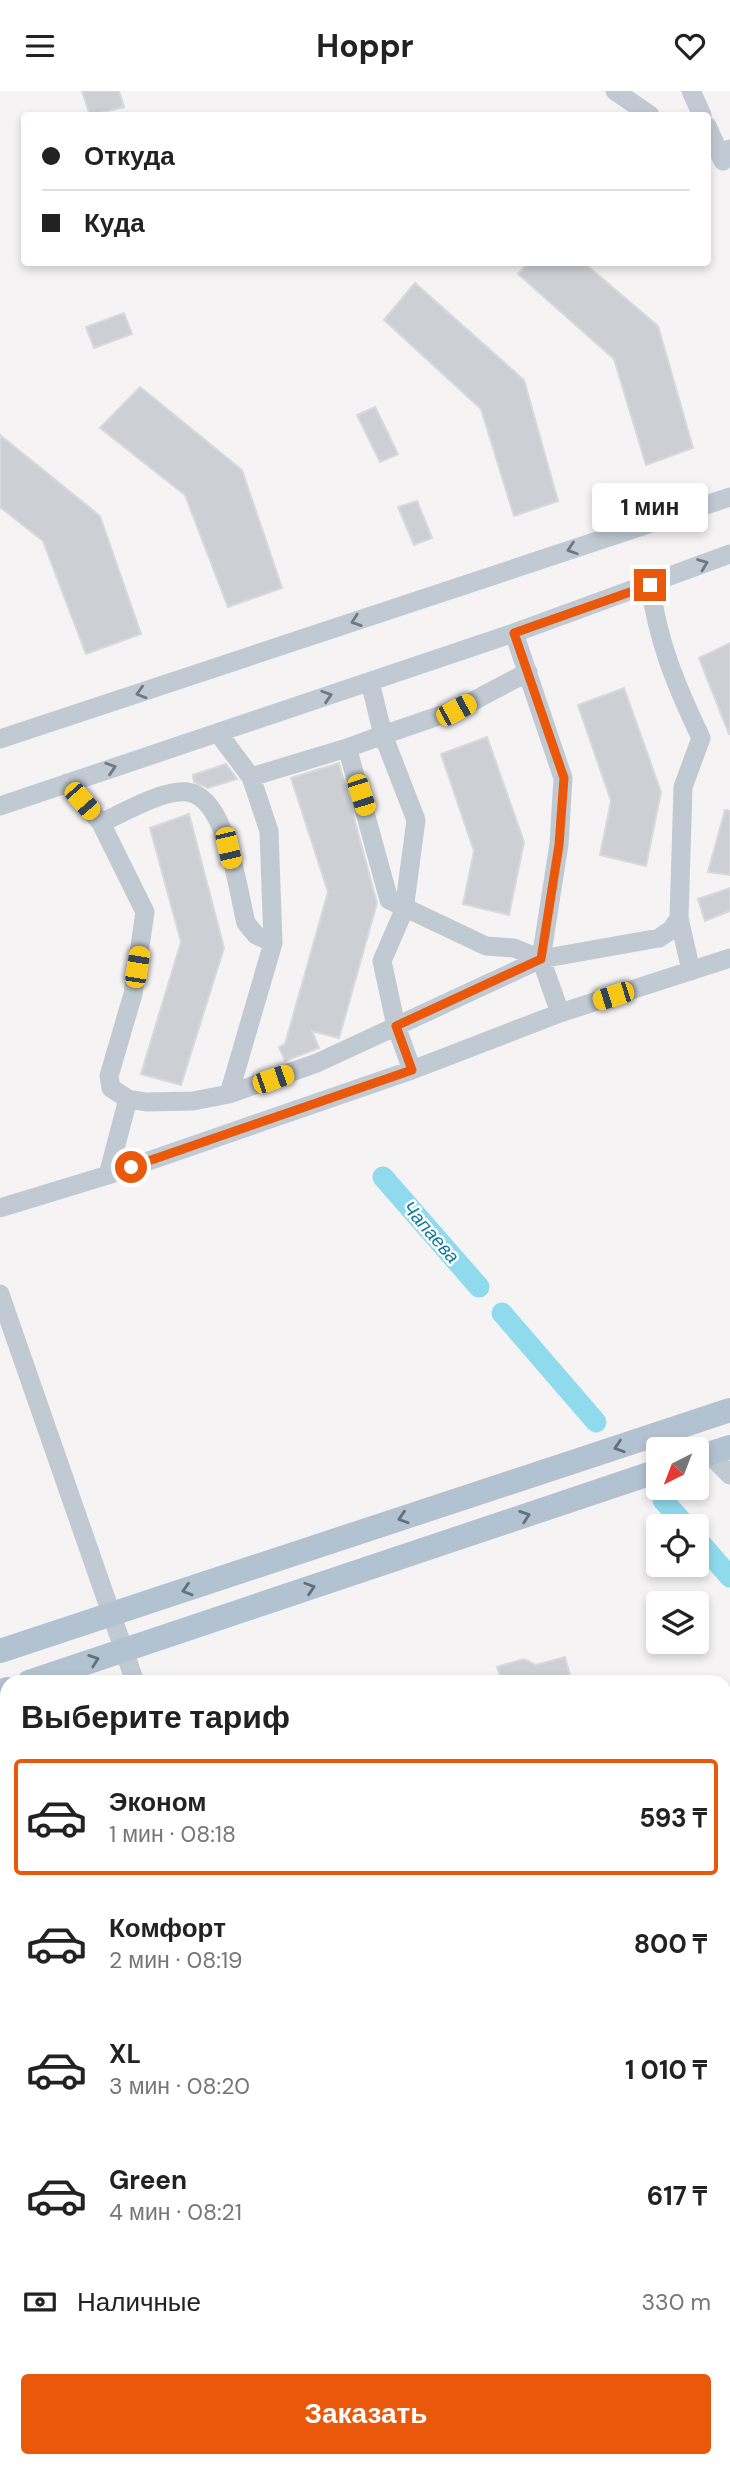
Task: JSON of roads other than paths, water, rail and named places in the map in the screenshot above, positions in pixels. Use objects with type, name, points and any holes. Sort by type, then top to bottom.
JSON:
[{"type":"main road","points":[[0,1651],[730,1410]]},
{"type":"main road","points":[[50,1675],[646,1475]]},
{"type":"street","points":[[615,91],[646,112]]},
{"type":"street","points":[[691,91],[701,112]]},
{"type":"street","points":[[711,134],[722,157]]},
{"type":"street","points":[[0,739],[730,497]]},
{"type":"street","points":[[0,806],[514,633],[730,554]]},
{"type":"street","points":[[650,585],[657,630],[670,672],[701,738],[682,787],[679,918],[691,971]]},
{"type":"street","points":[[514,633],[564,778],[559,845],[541,959],[560,1013]]},
{"type":"street","points":[[251,777],[350,747],[456,710],[528,672]]},
{"type":"street","points":[[370,682],[383,735],[416,820],[404,909],[382,961],[396,1026],[412,1070]]},
{"type":"street","points":[[218,733],[251,777],[269,831],[273,943],[229,1094]]},
{"type":"street","points":[[350,747],[349,754],[389,900],[486,946],[514,948],[541,959]]},
{"type":"street","points":[[67,783],[101,823],[145,912],[133,994],[109,1076],[111,1088],[128,1099],[146,1102],[193,1101],[229,1094],[317,1063],[541,959],[659,938],[671,930],[679,918]]},
{"type":"street","points":[[101,823],[160,797],[188,792],[204,799],[222,823],[246,923],[256,935],[273,943]]},
{"type":"street","points":[[0,1208],[108,1175],[412,1070],[560,1013],[730,958]]},
{"type":"street","points":[[108,1175],[128,1099]]},
{"type":"street","points":[[0,1294],[133,1675]]},
{"type":"street","points":[[712,1453],[730,1475]]},
{"type":"waterway","name":"Чапаева","points":[[383,1177],[479,1287]]},
{"type":"waterway","name":"Чапаева","points":[[502,1313],[596,1422]]},
{"type":"waterway","name":"Чапаева","points":[[663,1500],[675,1514]]},
{"type":"waterway","name":"Чапаева","points":[[709,1553],[730,1577]]}]
